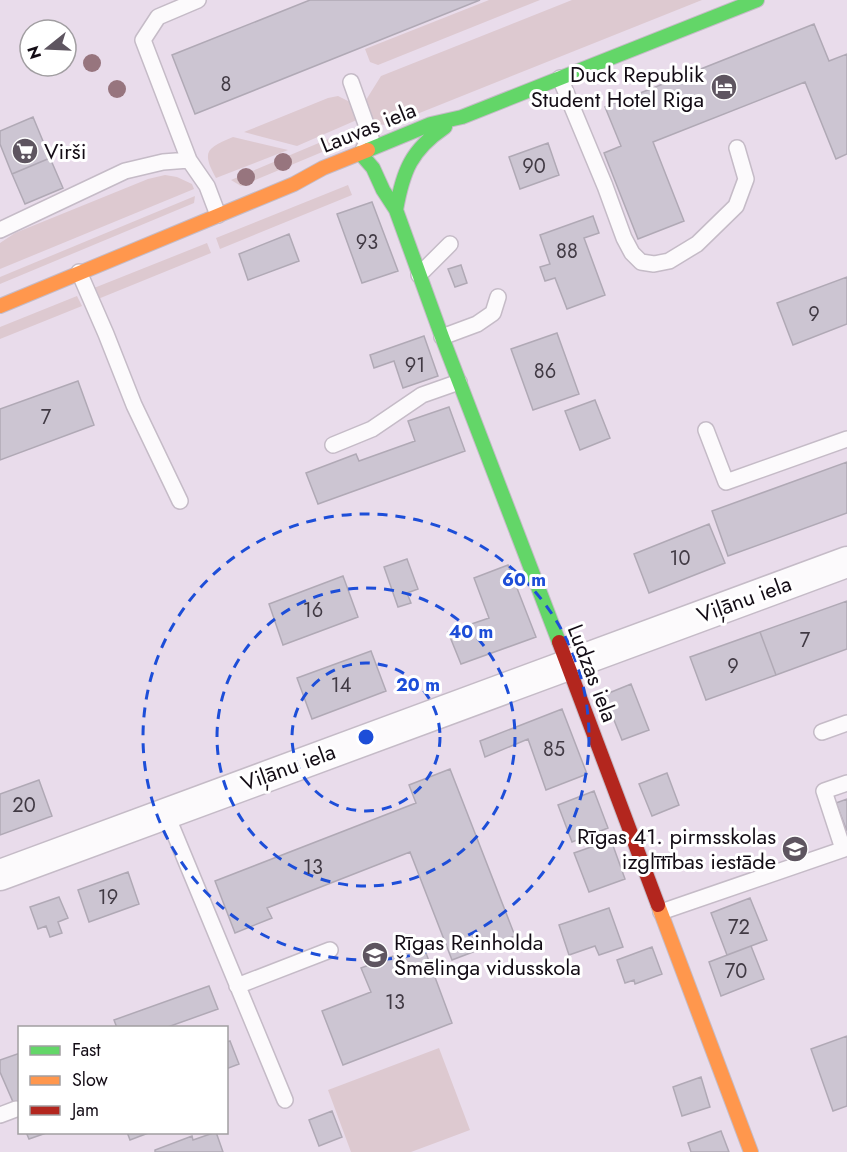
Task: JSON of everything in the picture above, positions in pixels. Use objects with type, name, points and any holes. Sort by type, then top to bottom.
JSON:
[{"type":"street","name":"Lauvas iela","points":[[0,306],[294,184],[323,168],[431,123],[462,117],[757,0]]},
{"type":"street","name":"Ludzas iela","points":[[396,210],[399,186],[407,164],[427,138],[462,117]]},
{"type":"street","name":"Ludzas iela","points":[[360,153],[373,168],[396,210],[751,1152]]},
{"type":"street","name":"Viļānu iela","points":[[0,875],[847,562]]},
{"type":"lane","points":[[198,0],[158,17],[143,40],[189,160],[207,186],[218,216]]},
{"type":"lane","points":[[560,78],[624,238],[632,253],[641,262],[654,264],[669,261],[697,244],[736,206],[746,179],[736,148]]},
{"type":"lane","points":[[351,82],[371,138],[360,153]]},
{"type":"lane","points":[[0,230],[125,171],[163,162],[189,160]]},
{"type":"lane","points":[[419,275],[450,244]]},
{"type":"lane","points":[[79,272],[134,405],[180,501]]},
{"type":"lane","points":[[442,337],[477,324],[493,313],[498,297]]},
{"type":"lane","points":[[333,445],[372,429],[422,396],[459,382]]},
{"type":"lane","points":[[706,430],[726,482],[847,439]]},
{"type":"lane","points":[[822,732],[847,723]]},
{"type":"lane","points":[[661,912],[845,849],[824,791],[847,783]]},
{"type":"lane","points":[[166,813],[285,1100]]},
{"type":"lane","points":[[237,986],[330,950]]},
{"type":"lane","points":[[0,1115],[16,1109]]},
{"type":"shaded area","points":[[489,0],[540,0],[378,65],[370,62],[365,49]]},
{"type":"shaded area","points":[[572,0],[702,0],[402,120],[383,125],[373,120],[366,100],[381,76]]},
{"type":"shaded area","points":[[338,96],[352,103],[359,119],[297,146],[244,132],[328,98]]},
{"type":"shaded area","points":[[233,137],[288,150],[216,178],[209,162],[209,152],[217,144]]},
{"type":"shaded area","points":[[333,137],[341,139],[342,142],[241,186],[231,180]]},
{"type":"shaded area","points":[[165,175],[177,177],[192,184],[194,189],[0,269],[0,243],[15,233],[148,179]]},
{"type":"shaded area","points":[[348,185],[352,195],[220,249],[216,238]]},
{"type":"shaded area","points":[[195,196],[194,203],[0,284],[0,277]]},
{"type":"shaded area","points":[[207,243],[211,253],[98,299],[94,288]]},
{"type":"shaded area","points":[[77,296],[82,306],[0,339],[0,327]]},
{"type":"shaded area","points":[[439,1048],[470,1130],[411,1152],[351,1152],[328,1090]]},
{"type":"building","points":[[310,0],[480,0],[195,114],[172,55]]},
{"type":"building","points":[[814,24],[829,61],[847,54],[847,154],[836,159],[805,82],[653,142],[684,221],[638,239],[604,153],[621,146],[605,107]]},
{"type":"building","name":"Virši","points":[[33,117],[50,158],[12,174],[0,144],[0,131]]},
{"type":"building","points":[[548,143],[559,175],[520,189],[509,157]]},
{"type":"building","points":[[50,158],[63,188],[25,204],[12,174]]},
{"type":"building","points":[[372,202],[398,271],[362,283],[337,214]]},
{"type":"building","points":[[593,216],[599,233],[584,238],[605,295],[567,309],[555,278],[545,281],[540,267],[550,264],[540,235]]},
{"type":"building","points":[[289,234],[299,261],[248,280],[239,254]]},
{"type":"building","points":[[461,265],[467,283],[455,287],[448,269]]},
{"type":"building","points":[[847,277],[847,324],[793,345],[777,303]]},
{"type":"building","points":[[557,333],[579,394],[533,410],[511,349]]},
{"type":"building","points":[[424,336],[438,376],[403,388],[394,361],[374,368],[370,355]]},
{"type":"building","points":[[78,381],[94,425],[0,460],[0,409]]},
{"type":"building","points":[[595,400],[610,438],[580,450],[565,411]]},
{"type":"building","points":[[449,407],[465,451],[318,504],[306,473],[356,454],[359,461],[415,441],[408,421]]},
{"type":"building","points":[[847,462],[847,513],[728,556],[712,511]]},
{"type":"building","points":[[709,524],[725,563],[649,593],[634,554]]},
{"type":"building","points":[[407,559],[418,589],[407,593],[411,603],[398,607],[384,567]]},
{"type":"building","points":[[508,565],[536,637],[461,664],[448,632],[489,618],[474,578]]},
{"type":"building","points":[[343,576],[358,617],[283,645],[269,604]]},
{"type":"building","points":[[847,601],[847,649],[776,675],[760,632]]},
{"type":"building","points":[[760,632],[776,675],[706,700],[690,657]]},
{"type":"building","points":[[371,651],[386,691],[312,719],[297,678]]},
{"type":"building","points":[[631,684],[649,730],[622,740],[604,695]]},
{"type":"building","points":[[562,709],[587,774],[546,790],[528,739],[485,757],[480,741]]},
{"type":"building","points":[[450,769],[515,936],[452,960],[410,852],[267,908],[272,918],[235,933],[215,881],[416,803],[409,785]]},
{"type":"building","points":[[667,773],[679,805],[652,816],[639,784]]},
{"type":"building","points":[[39,780],[52,816],[0,835],[0,794]]},
{"type":"building","points":[[594,791],[608,828],[572,842],[558,805]]},
{"type":"building","points":[[847,799],[847,831],[836,803]]},
{"type":"building","points":[[611,840],[625,879],[589,892],[574,853]]},
{"type":"building","points":[[128,872],[139,904],[89,922],[78,890]]},
{"type":"building","points":[[59,897],[68,918],[58,922],[62,933],[50,937],[46,926],[38,929],[30,907]]},
{"type":"building","points":[[750,898],[767,940],[727,955],[711,913]]},
{"type":"building","points":[[609,908],[623,947],[599,955],[595,946],[569,955],[559,925]]},
{"type":"building","points":[[423,945],[452,1023],[343,1065],[322,1011],[371,992],[361,968]]},
{"type":"building","points":[[751,946],[764,979],[721,996],[709,962]]},
{"type":"building","points":[[652,947],[662,974],[635,984],[634,980],[625,983],[617,960]]},
{"type":"building","points":[[209,986],[218,1009],[171,1026],[116,1026],[114,1020]]},
{"type":"building","points":[[847,1036],[847,1106],[833,1111],[811,1049]]},
{"type":"building","points":[[230,1041],[239,1064],[228,1068],[228,1042]]},
{"type":"building","points":[[18,1054],[18,1113],[0,1072],[0,1060]]},
{"type":"building","points":[[701,1077],[710,1107],[682,1116],[673,1087]]},
{"type":"building","points":[[332,1111],[342,1137],[319,1146],[309,1120]]},
{"type":"building","points":[[721,1131],[729,1152],[691,1152],[688,1143]]},
{"type":"building","points":[[27,1134],[43,1134],[29,1139]]},
{"type":"building","points":[[128,1134],[146,1134],[130,1140]]},
{"type":"building","points":[[217,1134],[223,1152],[155,1152],[155,1150],[192,1136],[193,1140]]},
{"type":"traffic: fast","points":[[368,150],[431,124],[462,117],[757,0]]},
{"type":"traffic: fast","points":[[396,210],[410,162],[424,144],[445,127]]},
{"type":"traffic: fast","points":[[360,153],[373,168],[396,210],[559,642]]},
{"type":"traffic: slow","points":[[0,306],[294,184],[323,168],[368,150]]},
{"type":"traffic: slow","points":[[658,905],[751,1152]]},
{"type":"traffic: jam","points":[[559,642],[658,905]]},
{"type":"place","name":"Duck Republik Student Hotel Riga","points":[[724,87]]},
{"type":"place","name":"Virši","points":[[25,151]]},
{"type":"place","name":"Rīgas 41. pirmsskolas izglītības iestāde","points":[[795,849]]},
{"type":"place","name":"Rīgas Reinholda Šmēlinga vidusskola","points":[[375,955]]}]
